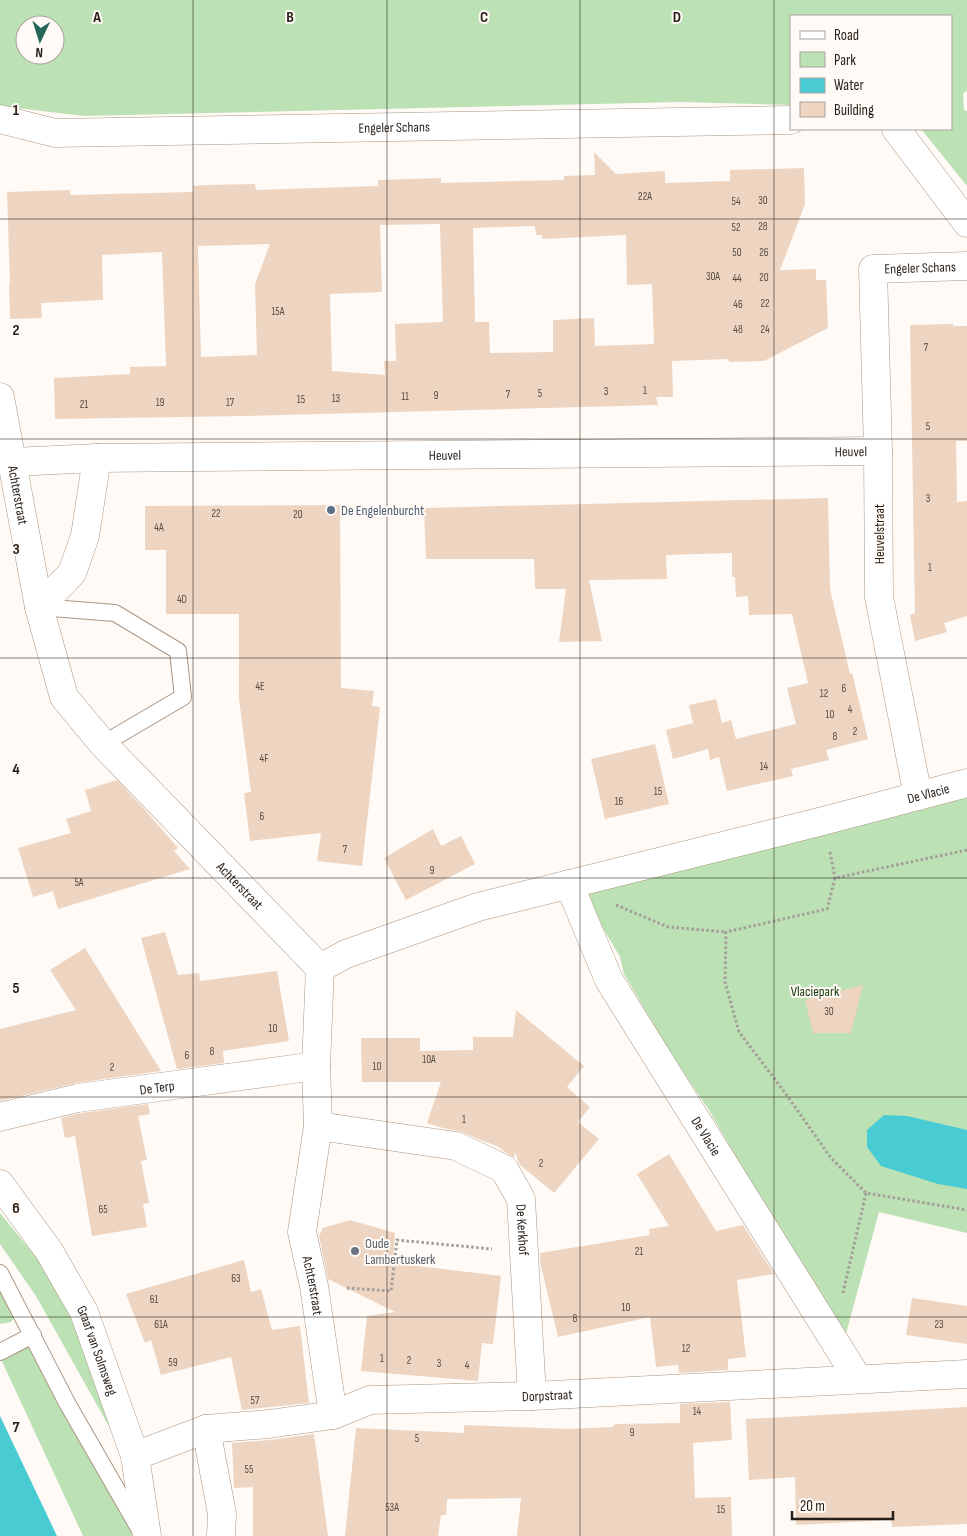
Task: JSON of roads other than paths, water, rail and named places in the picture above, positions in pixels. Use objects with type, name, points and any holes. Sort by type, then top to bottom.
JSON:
[{"type":"street","name":"Engeler Schans","points":[[0,119],[55,133],[790,120]]},
{"type":"street","points":[[897,130],[967,223]]},
{"type":"street","name":"Engeler Schans","points":[[873,269],[967,266]]},
{"type":"street","name":"Heuvelstraat","points":[[873,269],[880,597],[918,796]]},
{"type":"street","name":"Achterstraat","points":[[0,397],[39,607],[64,697],[103,744],[320,968],[316,1066],[318,1126],[302,1232],[314,1286],[333,1414]]},
{"type":"street","name":"Heuvel","points":[[13,462],[97,458],[878,451]]},
{"type":"street","points":[[39,607],[72,573],[85,536],[97,458]]},
{"type":"street","name":"De Vlacie","points":[[320,968],[346,954],[478,907],[967,783]]},
{"type":"street","name":"De Vlacie","points":[[569,884],[608,980],[858,1379]]},
{"type":"street","name":"De Terp","points":[[0,1117],[78,1098],[316,1066]]},
{"type":"street","name":"De Kerkhof","points":[[318,1126],[456,1146],[504,1169],[521,1199],[532,1396]]},
{"type":"street","name":"Graaf van Solmsweg","points":[[0,1184],[49,1252],[84,1312],[135,1456],[145,1536]]},
{"type":"street","name":"Dorpstraat","points":[[135,1456],[206,1429],[269,1424],[333,1414],[370,1400],[532,1396],[967,1374]]},
{"type":"street","points":[[206,1429],[222,1514],[221,1536]]},
{"type":"lane","points":[[39,607],[115,613],[178,651],[183,697],[103,744]]},
{"type":"lane","points":[[0,1273],[68,1403],[145,1536]]},
{"type":"lane","points":[[0,1352],[33,1336]]},
{"type":"water","points":[[884,1115],[907,1116],[967,1130],[967,1189],[938,1184],[881,1166],[867,1147],[867,1130]]},
{"type":"water","points":[[0,1416],[57,1536],[0,1536]]},
{"type":"place","name":"De Engelenburcht","points":[[331,510]]},
{"type":"place","name":"Oude Lambertuskerk","points":[[355,1251]]},
{"type":"park label","name":"Vlaciepark","points":[[815,991]]}]
